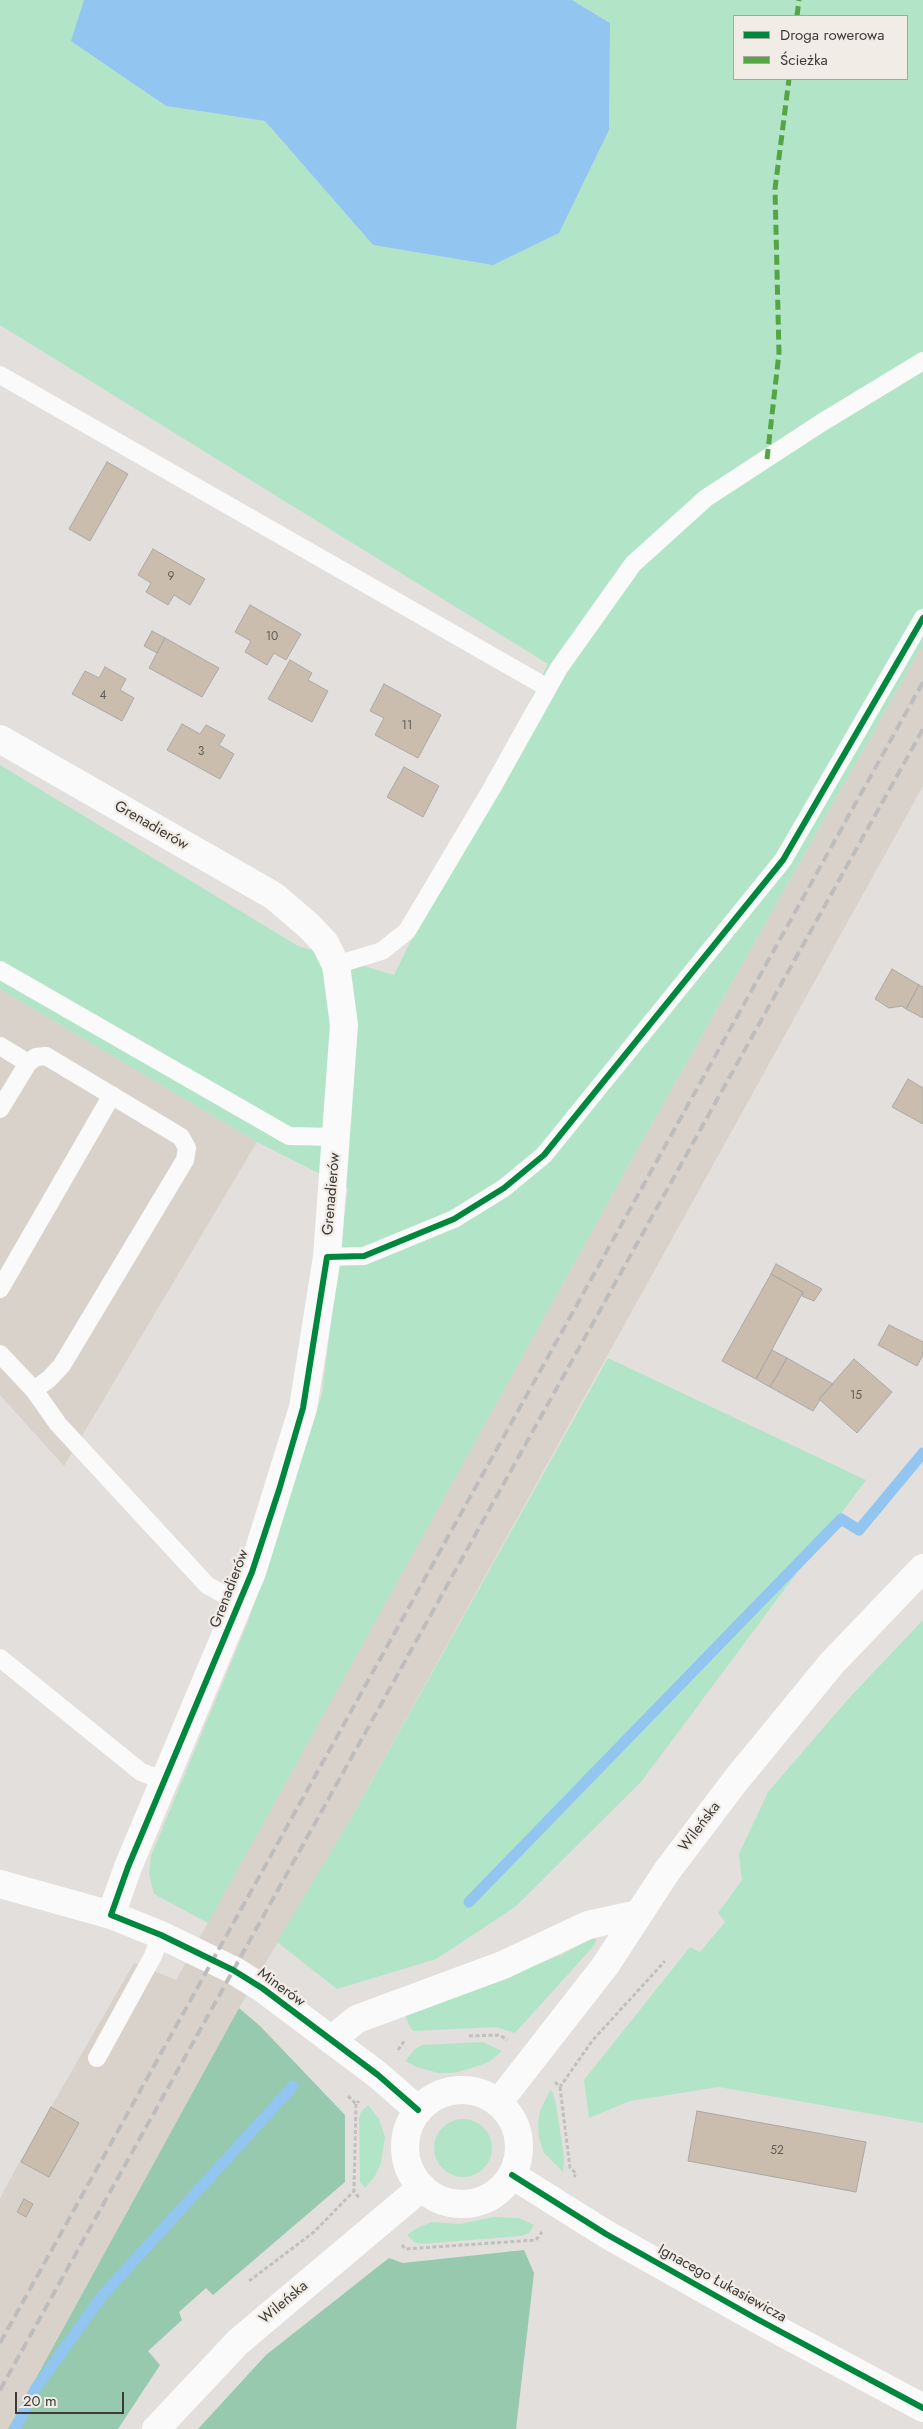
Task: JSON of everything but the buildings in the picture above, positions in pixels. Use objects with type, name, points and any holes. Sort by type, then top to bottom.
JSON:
[{"type":"street","name":"Grenadierów","points":[[0,739],[274,896],[309,926],[325,943],[336,965],[344,1025],[327,1257],[303,1408],[279,1490],[239,1603],[128,1867],[111,1915]]},
{"type":"street","name":"Wileńska","points":[[498,2103],[599,1974],[667,1871],[736,1780],[832,1663],[923,1568]]},
{"type":"street","name":"Minerów","points":[[0,1884],[111,1915],[161,1935],[233,1970],[378,2075],[418,2110]]},
{"type":"street","points":[[331,2040],[357,2019],[503,1965],[588,1925],[638,1914]]},
{"type":"street","points":[[466,2090],[483,2094],[498,2103],[511,2118],[518,2136],[518,2156],[512,2175],[501,2189],[486,2199],[470,2203],[452,2203],[436,2198],[422,2187],[409,2166],[405,2141],[410,2125],[418,2110],[432,2099],[448,2092],[466,2090]]},
{"type":"street","name":"Ignacego Łukasiewicza","points":[[512,2175],[606,2234],[757,2319],[923,2408]]},
{"type":"street","name":"Wileńska","points":[[156,2429],[238,2342],[422,2187]]},
{"type":"lane","points":[[336,965],[382,951],[407,931],[492,788],[559,668],[633,564],[706,498],[821,423],[923,362]]},
{"type":"lane","points":[[0,374],[548,688]]},
{"type":"lane","points":[[327,1257],[364,1256],[454,1219],[504,1188],[544,1155],[783,860],[923,618]]},
{"type":"lane","points":[[0,970],[289,1136],[336,1137]]},
{"type":"lane","points":[[0,1046],[28,1062]]},
{"type":"lane","points":[[0,1109],[28,1062],[36,1057],[46,1056],[181,1137],[187,1148],[185,1160],[62,1365],[49,1379],[34,1390]]},
{"type":"lane","points":[[0,1289],[112,1095]]},
{"type":"lane","points":[[0,1354],[34,1390],[58,1424],[207,1585],[239,1603]]},
{"type":"lane","points":[[0,1658],[141,1772],[165,1781]]},
{"type":"lane","points":[[97,2058],[153,1956],[161,1935]]},
{"type":"path","points":[[354,2191],[405,2248],[536,2240],[576,2173],[570,2168],[560,2087]]},
{"type":"path","points":[[249,2281],[314,2232],[354,2191],[356,2104]]},
{"type":"shaded area","points":[[923,644],[923,786],[351,1818],[239,2008],[8,2429],[0,2429],[0,2199],[16,2168],[134,1963],[176,1980],[631,1161]]},
{"type":"shaded area","points":[[0,989],[257,1142],[64,1466],[0,1395]]},
{"type":"green space","points":[[0,0],[84,0],[72,41],[166,106],[265,121],[373,245],[610,23],[572,0],[923,0],[923,644],[631,1161],[208,1923],[154,1894],[149,1874],[151,1856],[248,1622],[322,1394],[348,1188],[257,1142],[0,989],[0,765],[298,946],[394,975],[548,664],[0,325]]},
{"type":"green space","points":[[608,1358],[866,1480],[641,1782],[515,1907],[436,1959],[337,1989],[277,1942],[351,1818]]},
{"type":"green space","points":[[923,1620],[923,2123],[719,2087],[630,2101],[589,2118],[584,2080],[690,1947],[700,1952],[725,1922],[718,1913],[742,1880],[739,1854],[768,1792],[850,1697]]},
{"type":"green space","points":[[591,1939],[596,1939],[596,1942],[590,1950],[515,2033],[496,2027],[413,2031],[409,2025],[405,2014],[561,1955]]},
{"type":"green space","points":[[239,2008],[260,2026],[345,2115],[345,2182],[213,2295],[206,2288],[179,2312],[182,2320],[148,2351],[160,2365],[118,2429],[8,2429]]},
{"type":"green space","points":[[483,2042],[502,2051],[489,2062],[453,2073],[438,2073],[417,2067],[405,2061],[415,2049],[422,2045]]},
{"type":"green space","points":[[550,2090],[553,2093],[556,2104],[564,2157],[563,2172],[544,2153],[539,2138],[538,2124],[540,2111]]},
{"type":"green space","points":[[368,2105],[379,2119],[385,2137],[381,2163],[375,2176],[365,2188],[360,2182],[359,2118],[361,2112]]},
{"type":"green space","points":[[463,2119],[474,2121],[487,2132],[492,2148],[490,2159],[479,2172],[463,2177],[452,2175],[439,2164],[434,2148],[436,2137],[447,2124]]},
{"type":"green space","points":[[494,2217],[519,2218],[534,2225],[529,2233],[520,2236],[421,2244],[414,2242],[407,2235],[417,2228],[432,2222],[460,2224]]},
{"type":"green space","points":[[524,2250],[534,2273],[516,2429],[198,2429],[266,2355],[389,2258],[403,2263]]},
{"type":"water","points":[[84,0],[572,0],[610,23],[609,130],[559,233],[493,265],[373,245],[265,121],[166,106],[71,41]]},
{"type":"waterway","points":[[469,1902],[841,1519],[859,1530],[923,1453]]},
{"type":"waterway","points":[[15,2429],[36,2388],[102,2296],[293,2086]]},
{"type":"railway","points":[[0,2343],[923,682]]},
{"type":"railway","points":[[0,2390],[923,729]]},
{"type":"marked path","points":[[797,15],[799,0]]},
{"type":"marked path","points":[[767,459],[779,353],[775,189],[789,80]]},
{"type":"cycle path","points":[[418,2110],[378,2075],[262,1988],[233,1970],[161,1935],[111,1915],[128,1867],[252,1572],[279,1490],[303,1408],[327,1257],[364,1256],[454,1219],[504,1188],[544,1155],[783,860],[923,618]]},
{"type":"cycle path","points":[[512,2175],[606,2234],[757,2319],[923,2408]]}]
